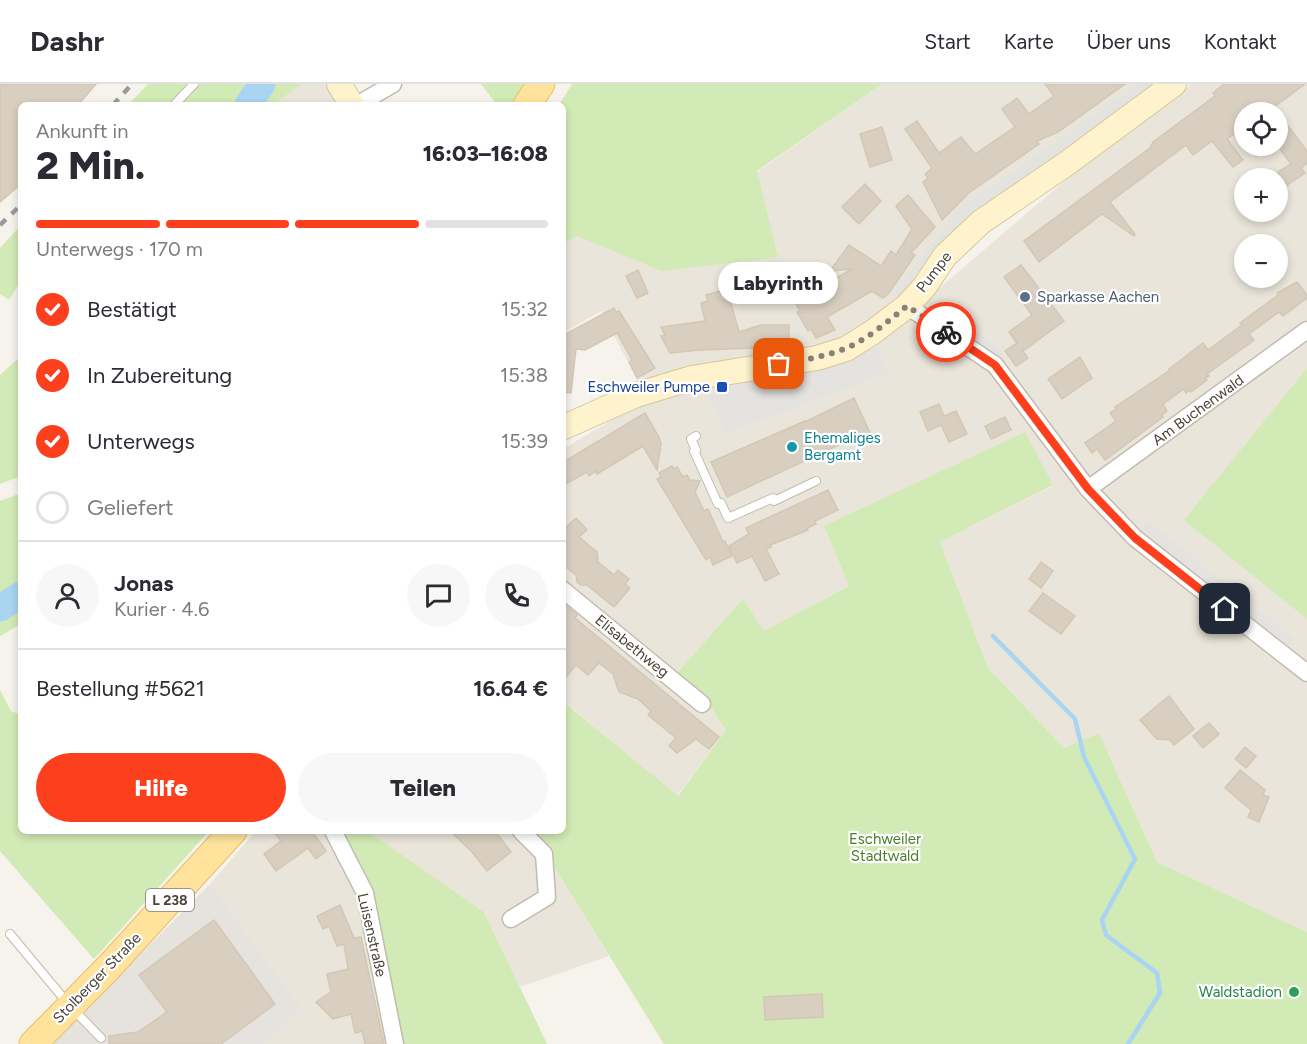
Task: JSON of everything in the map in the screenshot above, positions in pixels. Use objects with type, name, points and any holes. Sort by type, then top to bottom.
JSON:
[{"type":"main road","points":[[339,84],[350,102]]},
{"type":"main road","points":[[529,102],[541,84]]},
{"type":"main road","name":"Pumpe","points":[[566,426],[636,395],[692,378],[817,358],[846,349],[907,306],[925,286],[945,256],[981,222],[1066,164],[1174,84]]},
{"type":"main road","name":"Stolberger Straße","points":[[33,1044],[108,968],[230,834]]},
{"type":"street","points":[[362,102],[393,84]]},
{"type":"street","points":[[907,306],[995,365],[1088,489],[1135,538],[1307,674]]},
{"type":"street","name":"Am Buchenwald","points":[[1088,489],[1307,330]]},
{"type":"street","name":"Elisabethweg","points":[[566,592],[702,704]]},
{"type":"street","name":"Luisenstraße","points":[[335,834],[365,893],[395,1044]]},
{"type":"street","points":[[511,919],[547,897],[544,854],[524,834]]},
{"type":"lane","points":[[177,102],[194,84]]},
{"type":"lane","points":[[696,436],[691,439],[696,450],[694,451],[718,504],[721,503],[728,518],[773,498],[774,501],[816,481]]},
{"type":"lane","points":[[10,934],[100,1038]]},
{"type":"shaded area","points":[[302,84],[326,84],[335,102],[277,102]]},
{"type":"shaded area","points":[[882,84],[1154,84],[897,306],[844,341],[640,385],[601,311],[566,331],[566,242],[577,235],[661,271],[757,172]]},
{"type":"shaded area","points":[[1137,84],[1174,84],[981,222],[907,306],[894,292],[960,208]]},
{"type":"shaded area","points":[[1191,84],[1307,84],[1307,932],[1157,862],[1099,733],[1064,748],[988,668],[940,542],[1053,486],[824,526],[849,586],[764,631],[743,600],[677,673],[703,695],[726,730],[677,796],[566,703],[566,447],[627,411],[696,385],[819,365],[910,313],[1074,173]]},
{"type":"shaded area","points":[[953,313],[1003,353],[995,365],[931,322]]},
{"type":"shaded area","points":[[878,347],[888,373],[724,434],[709,394],[766,372],[772,387]]},
{"type":"shaded area","points":[[1148,521],[1295,639],[1288,649],[1140,531]]},
{"type":"shaded area","points":[[253,834],[342,834],[402,1044],[265,1044],[302,1008],[210,884]]},
{"type":"shaded area","points":[[372,834],[528,834],[545,852],[609,956],[520,987],[484,912]]},
{"type":"shaded area","points":[[210,884],[302,1008],[265,1044],[51,1044]]},
{"type":"green space","points":[[148,84],[302,84],[277,102],[131,102]]},
{"type":"green space","points":[[481,84],[529,84],[515,102],[495,102]]},
{"type":"green space","points":[[572,84],[882,84],[757,171],[778,257],[661,271],[577,236],[566,242],[566,102],[561,102]]},
{"type":"green space","points":[[18,228],[18,285],[9,300],[0,294],[0,248]]},
{"type":"green space","points":[[18,359],[18,477],[0,484],[0,375]]},
{"type":"green space","points":[[1307,368],[1307,619],[1184,520]]},
{"type":"green space","name":"Eschweiler Stadtwald","points":[[1025,432],[1053,485],[940,542],[988,668],[1064,748],[1099,733],[1157,862],[1307,932],[1307,1044],[664,1044],[545,852],[528,834],[566,834],[566,704],[678,796],[726,730],[703,695],[677,673],[743,599],[764,631],[849,586],[824,526]]},
{"type":"green space","points":[[18,494],[18,626],[0,636],[0,501]]},
{"type":"green space","points":[[0,690],[11,711],[18,714],[18,834],[206,834],[94,959],[0,851]]},
{"type":"green space","points":[[342,834],[372,834],[484,912],[547,1044],[402,1044]]},
{"type":"building","points":[[0,84],[96,84],[81,102],[18,102],[18,187],[0,202]]},
{"type":"building","points":[[1045,84],[1125,84],[1058,132],[1037,141],[1039,144],[970,192],[942,220],[923,182],[928,178],[925,174],[932,168],[905,129],[917,121],[939,153],[961,137],[975,154],[1015,127],[1002,109],[1017,98],[1029,114],[1054,96]]},
{"type":"building","points":[[1224,84],[1305,84],[1281,102],[1234,102],[1234,134],[1227,139],[1234,148],[1234,156],[1240,156],[1243,160],[1233,167],[1212,141],[1193,155],[1186,145],[1110,202],[1135,234],[1134,236],[1102,214],[1039,262],[1024,241],[1150,148],[1153,142],[1215,96],[1213,93]]},
{"type":"building","points":[[1288,125],[1307,151],[1307,163],[1301,168],[1305,173],[1288,184],[1288,168],[1284,168],[1291,164],[1285,156],[1288,156]]},
{"type":"building","points":[[882,127],[892,160],[870,167],[860,134]]},
{"type":"building","points":[[865,184],[881,201],[859,224],[842,207]]},
{"type":"building","points":[[908,195],[935,227],[911,253],[915,255],[889,293],[883,298],[872,291],[827,317],[835,330],[816,338],[811,329],[808,331],[797,312],[800,311],[795,302],[852,269],[830,271],[849,245],[881,266],[891,251],[896,255],[912,229],[896,206]]},
{"type":"building","points":[[1021,265],[1064,321],[1022,350],[1028,358],[1016,366],[1005,351],[1017,343],[1009,332],[1032,315],[1004,277]]},
{"type":"building","points":[[638,270],[648,293],[637,298],[626,276]]},
{"type":"building","points":[[1297,282],[1307,298],[1283,316],[1279,312],[1249,334],[1254,340],[1207,374],[1209,376],[1205,378],[1207,380],[1191,392],[1189,390],[1186,393],[1184,389],[1163,404],[1167,411],[1162,415],[1163,417],[1105,460],[1097,449],[1092,453],[1085,443],[1116,421],[1110,413],[1116,409],[1115,407],[1170,370],[1203,343],[1208,350],[1242,325],[1240,323],[1278,295],[1277,293]]},
{"type":"building","points":[[727,289],[739,332],[761,325],[789,325],[789,347],[670,353],[661,336],[665,335],[661,327],[705,321],[701,303],[708,301],[706,295]]},
{"type":"building","points":[[614,308],[616,312],[619,311],[655,368],[637,378],[629,362],[632,360],[617,333],[585,350],[576,349],[571,393],[566,392],[566,334]]},
{"type":"building","points":[[1080,357],[1092,378],[1062,399],[1048,379]]},
{"type":"building","name":"Ehemaliges Bergamt","points":[[854,398],[870,433],[857,439],[856,437],[727,497],[711,462],[805,422]]},
{"type":"building","points":[[939,404],[944,416],[956,411],[967,434],[949,442],[941,425],[928,431],[920,412]]},
{"type":"building","points":[[645,413],[661,444],[657,470],[643,446],[597,474],[596,471],[589,476],[587,472],[566,484],[566,461]]},
{"type":"building","points":[[1005,417],[1011,430],[991,439],[985,426]]},
{"type":"building","points":[[672,466],[674,469],[677,467],[683,477],[687,475],[690,480],[700,481],[695,492],[704,511],[708,509],[732,556],[713,565],[710,557],[706,560],[657,479],[661,477],[659,473]]},
{"type":"building","points":[[828,490],[838,510],[815,521],[816,524],[807,528],[808,530],[770,545],[771,547],[766,549],[779,574],[765,581],[752,556],[737,563],[729,546],[749,534],[746,528]]},
{"type":"building","points":[[576,518],[587,530],[579,537],[597,552],[598,562],[614,575],[618,570],[629,579],[625,584],[630,588],[614,607],[587,585],[577,582],[576,575],[566,567],[566,527]]},
{"type":"building","points":[[1041,562],[1053,571],[1041,588],[1029,579]]},
{"type":"building","points":[[1043,593],[1075,616],[1061,634],[1029,611]]},
{"type":"building","points":[[566,606],[577,615],[575,618],[719,737],[709,749],[696,739],[677,753],[669,746],[676,738],[648,715],[651,711],[638,699],[619,692],[613,674],[599,663],[588,675],[576,665],[566,677]]},
{"type":"building","points":[[1169,696],[1194,729],[1174,745],[1170,740],[1157,739],[1140,720]]},
{"type":"building","points":[[1209,723],[1219,734],[1203,748],[1193,736]]},
{"type":"building","points":[[1245,747],[1256,756],[1246,768],[1235,759]]},
{"type":"building","points":[[1240,770],[1265,790],[1263,795],[1269,797],[1259,822],[1248,817],[1251,810],[1225,788]]},
{"type":"building","points":[[275,834],[314,834],[326,851],[316,859],[308,848],[276,871],[264,854],[281,841]]},
{"type":"building","points":[[453,834],[497,834],[511,852],[487,871]]},
{"type":"building","points":[[340,905],[354,938],[361,937],[384,1044],[365,1044],[362,1031],[355,1033],[351,1014],[333,1019],[316,1002],[331,992],[327,974],[348,969],[344,944],[337,946],[329,926],[323,929],[317,916]]},
{"type":"building","points":[[214,920],[275,1004],[221,1044],[109,1044],[109,1036],[138,1032],[167,1012],[139,975]]},
{"type":"building","points":[[822,994],[823,1017],[765,1020],[764,997]]},
{"type":"waterway","points":[[250,102],[262,84]]},
{"type":"waterway","points":[[0,608],[18,597]]},
{"type":"waterway","points":[[993,636],[1075,719],[1084,757],[1135,859],[1102,920],[1106,935],[1157,973],[1160,993],[1128,1044]]},
{"type":"railway","points":[[116,102],[132,84]]},
{"type":"railway","points":[[0,225],[18,208]]},
{"type":"way so far","points":[[779,364],[817,358],[846,349],[907,306],[946,332]]},
{"type":"place","name":"Sparkasse Aachen","points":[[1025,297]]},
{"type":"place","name":"Labyrinth","points":[[779,364]]},
{"type":"place","name":"Eschweiler Pumpe","points":[[722,387]]},
{"type":"place","name":"Ehemaliges Bergamt","points":[[792,447]]},
{"type":"place","name":"Waldstadion","points":[[1294,992]]},
{"type":"route","points":[[946,332],[995,365],[1088,489],[1135,538],[1225,609]]}]
